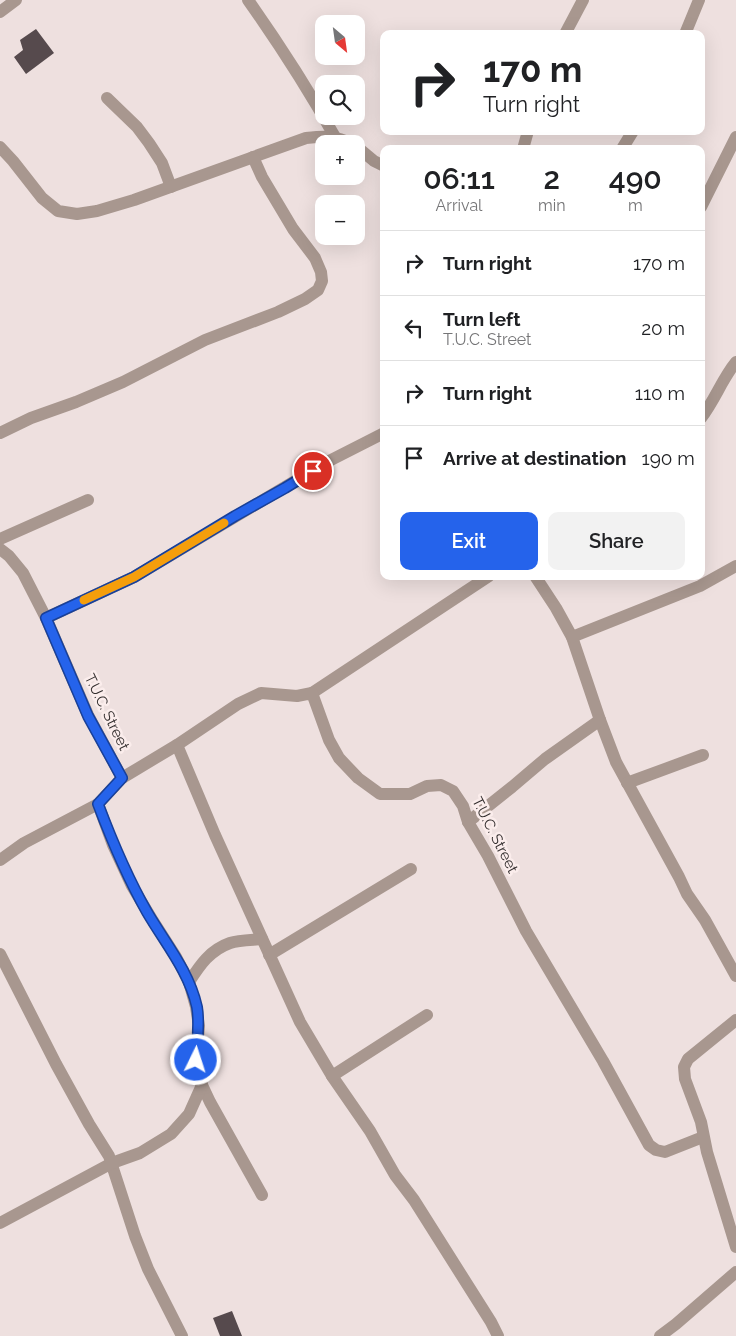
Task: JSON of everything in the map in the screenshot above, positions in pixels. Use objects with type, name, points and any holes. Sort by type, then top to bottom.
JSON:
[{"type":"street","points":[[0,12],[16,0]]},
{"type":"street","points":[[248,0],[274,36],[334,135]]},
{"type":"street","points":[[567,30],[583,0]]},
{"type":"street","points":[[687,30],[699,0]]},
{"type":"street","points":[[107,98],[137,127],[149,142],[162,163],[171,187]]},
{"type":"street","points":[[0,147],[42,198],[58,211],[77,214],[97,211],[171,187],[306,138],[315,137]]},
{"type":"street","points":[[705,199],[736,137]]},
{"type":"street","points":[[365,154],[380,164]]},
{"type":"street","points":[[0,433],[31,418],[123,382],[205,340],[278,312],[318,290],[322,281],[321,272],[315,258],[293,229],[252,157]]},
{"type":"street","points":[[705,413],[722,382],[736,362]]},
{"type":"street","points":[[46,618],[134,577],[327,462],[380,435]]},
{"type":"street","points":[[0,539],[88,500]]},
{"type":"street","name":"T.U.C. Street","points":[[3,555],[23,573],[46,618],[88,716],[122,778],[178,745],[238,704],[261,693],[297,696],[312,693],[329,740],[339,758],[358,778],[380,794],[410,794],[427,786],[441,785],[453,791],[463,806],[468,822],[488,856],[526,931],[603,1061],[649,1145],[656,1150],[665,1152],[703,1138]]},
{"type":"street","points":[[572,637],[700,586],[736,566]]},
{"type":"street","points":[[312,693],[483,580]]},
{"type":"street","points":[[538,580],[572,637],[616,762],[687,894],[705,920],[736,976]]},
{"type":"street","points":[[468,822],[512,788],[545,759],[600,720]]},
{"type":"street","points":[[178,745],[215,835],[300,1022],[332,1076],[370,1132],[395,1175],[414,1200],[498,1336]]},
{"type":"street","points":[[627,784],[703,755]]},
{"type":"street","points":[[0,860],[24,843],[98,804],[122,778]]},
{"type":"street","points":[[98,804],[113,845],[132,886],[176,957],[189,982],[196,1006],[199,1026],[196,1060],[202,1085],[262,1196]]},
{"type":"street","points":[[269,955],[411,869]]},
{"type":"street","points":[[189,982],[203,960],[213,951],[230,943],[262,939]]},
{"type":"street","points":[[0,954],[56,1064],[109,1156],[135,1236],[148,1269],[182,1336]]},
{"type":"street","points":[[332,1076],[427,1015]]},
{"type":"street","points":[[736,1020],[688,1059],[684,1067],[685,1079],[701,1122],[703,1138],[736,1247]]},
{"type":"street","points":[[0,1223],[112,1164],[140,1153],[171,1134],[189,1114],[202,1085]]},
{"type":"street","points":[[660,1336],[736,1272]]},
{"type":"building","points":[[36,29],[54,53],[26,74],[14,57],[23,50],[20,40]]},
{"type":"building","points":[[232,1311],[242,1336],[220,1336],[213,1318]]},
{"type":"slow traffic","points":[[84,600],[134,577],[224,523]]},
{"type":"route","points":[[196,1060],[199,1026],[196,1006],[189,982],[176,957],[132,886],[113,845],[98,804],[122,778],[88,716],[46,618],[134,577],[313,471]]}]
